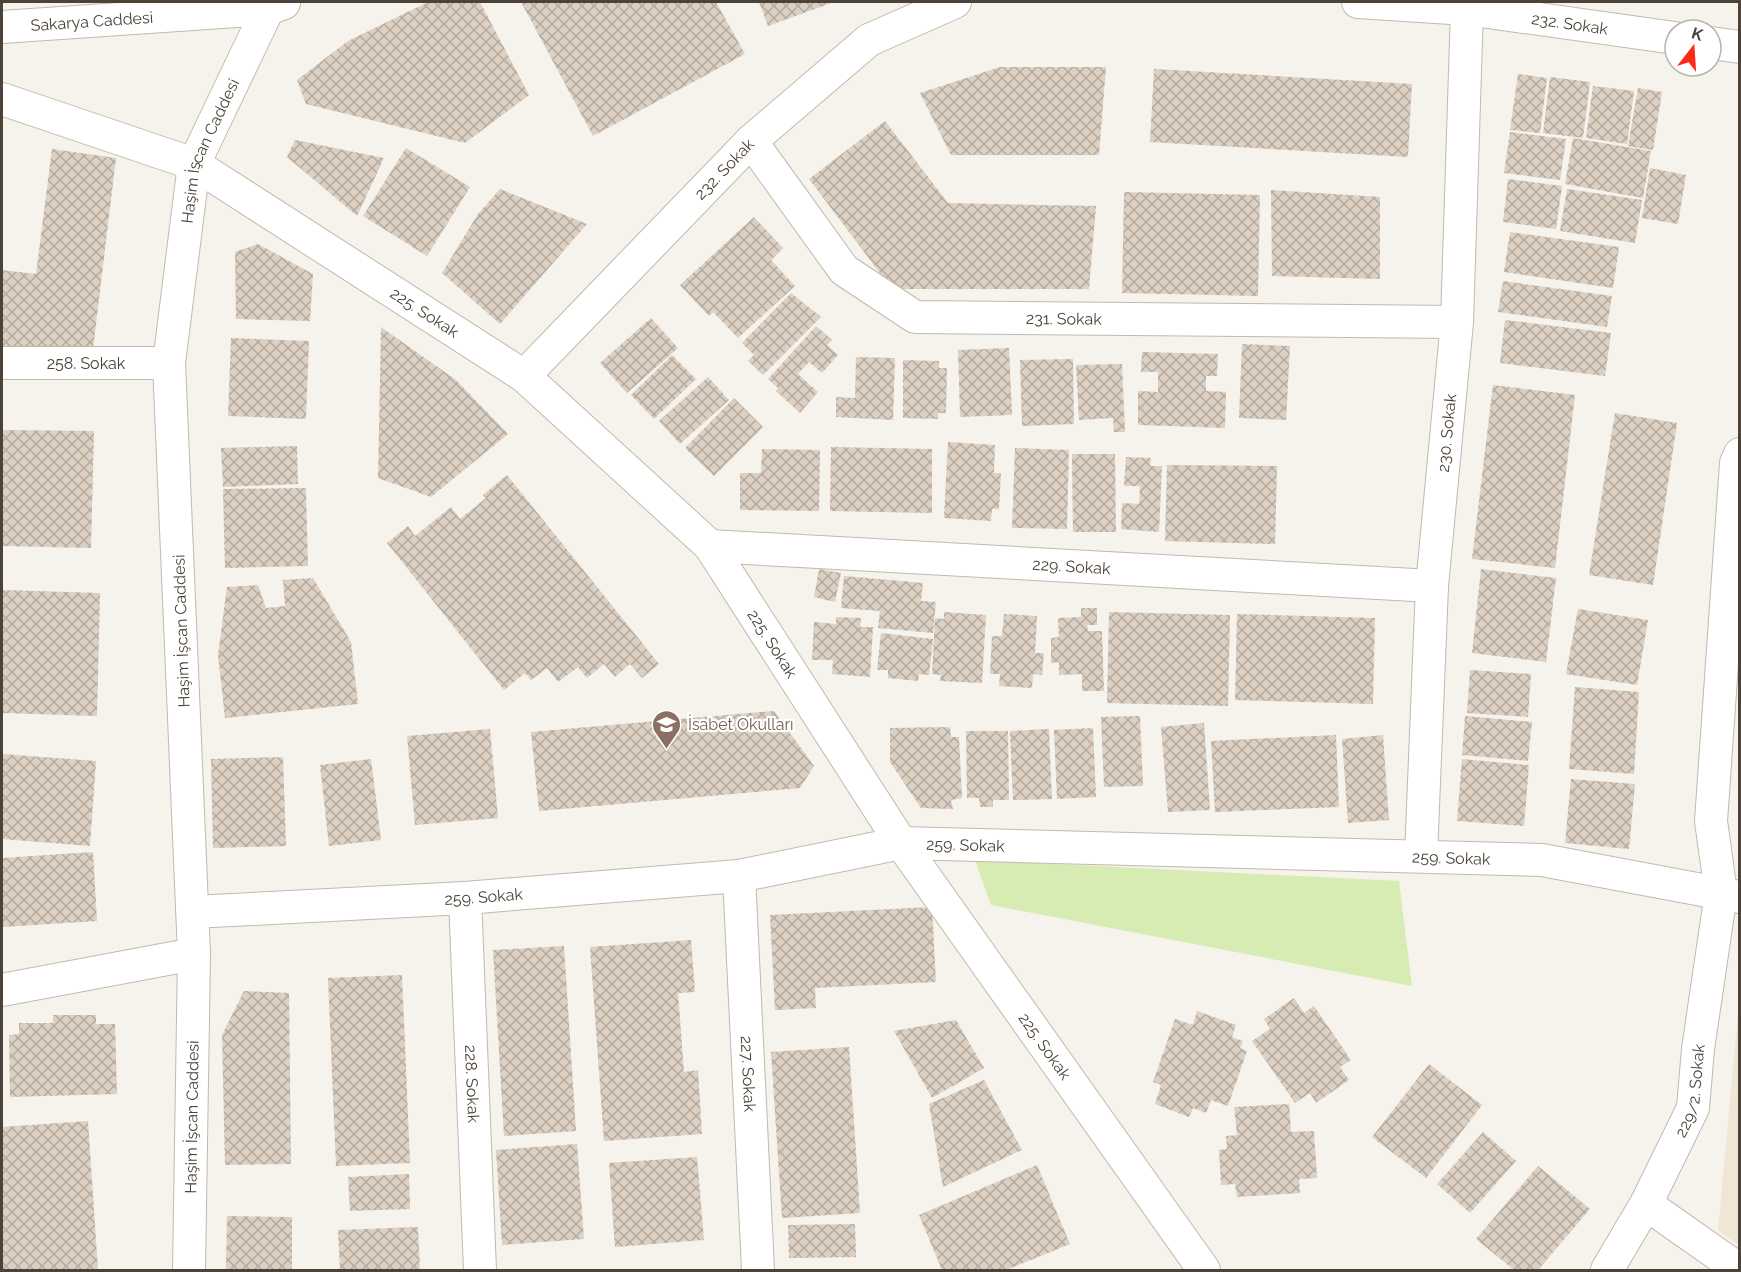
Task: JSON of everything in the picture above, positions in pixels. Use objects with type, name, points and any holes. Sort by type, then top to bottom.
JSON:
[{"type":"street","name":"232. Sokak","points":[[524,376],[751,141],[869,40],[955,2]]},
{"type":"street","name":"232. Sokak","points":[[1358,2],[1467,9],[1663,36]]},
{"type":"street","name":"Sakarya Caddesi","points":[[2,27],[278,5]]},
{"type":"street","name":"Haşim İşcan Caddesi","points":[[189,1270],[195,954],[169,363],[194,164],[278,5]]},
{"type":"street","name":"230. Sokak","points":[[1421,856],[1432,586],[1457,322],[1467,9]]},
{"type":"street","points":[[1723,45],[1740,47]]},
{"type":"street","name":"225. Sokak","points":[[2,99],[194,164],[524,376],[710,546],[902,843],[1204,1270]]},
{"type":"street","name":"231. Sokak","points":[[751,141],[844,270],[915,317],[1457,322]]},
{"type":"street","name":"258. Sokak","points":[[2,363],[169,363]]},
{"type":"street","points":[[1730,896],[1711,821],[1736,463],[1740,454]]},
{"type":"street","name":"229. Sokak","points":[[710,546],[1432,586]]},
{"type":"street","name":"259. Sokak","points":[[193,912],[465,898],[740,876],[902,843],[1542,860],[1730,896]]},
{"type":"street","points":[[1730,896],[1740,860]]},
{"type":"street","name":"227. Sokak","points":[[740,876],[758,1270]]},
{"type":"street","name":"229/2. Sokak","points":[[1607,1270],[1646,1204],[1693,1108],[1698,1049],[1730,896]]},
{"type":"street","name":"228. Sokak","points":[[465,898],[480,1270]]},
{"type":"street","points":[[2,990],[195,954]]},
{"type":"street","points":[[1646,1204],[1740,1270]]},
{"type":"shaded area","points":[[1739,1003],[1739,1245],[1718,1231]]},
{"type":"green space","points":[[975,860],[1399,881],[1412,986],[991,905]]},
{"type":"building","points":[[428,2],[480,2],[529,95],[465,143],[306,104],[297,80],[348,41]]},
{"type":"building","points":[[521,2],[716,2],[745,54],[593,136]]},
{"type":"building","points":[[759,2],[834,2],[768,26]]},
{"type":"building","points":[[1000,67],[1106,67],[1099,155],[951,155],[920,93]]},
{"type":"building","points":[[1154,69],[1412,84],[1408,157],[1150,142]]},
{"type":"building","points":[[1518,74],[1547,78],[1540,133],[1510,130]]},
{"type":"building","points":[[1550,77],[1590,82],[1583,138],[1543,133]]},
{"type":"building","points":[[1593,86],[1634,91],[1627,144],[1586,138]]},
{"type":"building","points":[[1638,88],[1662,92],[1653,150],[1628,146]]},
{"type":"building","points":[[885,121],[948,203],[1096,206],[1089,289],[892,289],[809,179]]},
{"type":"building","points":[[1510,132],[1566,139],[1560,180],[1504,173]]},
{"type":"building","points":[[1573,138],[1651,151],[1643,198],[1565,184]]},
{"type":"building","points":[[295,140],[384,158],[357,216],[287,157]]},
{"type":"building","points":[[406,148],[470,187],[427,256],[363,216]]},
{"type":"building","points":[[52,149],[116,158],[92,357],[2,346],[2,270],[36,274]]},
{"type":"building","points":[[1650,168],[1686,175],[1678,224],[1642,218]]},
{"type":"building","points":[[1508,179],[1562,186],[1556,229],[1503,222]]},
{"type":"building","points":[[500,189],[587,224],[500,324],[442,273],[478,214]]},
{"type":"building","points":[[1567,189],[1642,200],[1635,243],[1560,231]]},
{"type":"building","points":[[1271,190],[1380,197],[1380,279],[1272,276]]},
{"type":"building","points":[[1124,192],[1260,195],[1258,296],[1122,293]]},
{"type":"building","points":[[754,217],[783,248],[771,260],[795,286],[738,338],[713,312],[709,316],[680,285]]},
{"type":"building","points":[[1510,232],[1619,247],[1613,288],[1504,272]]},
{"type":"building","points":[[258,244],[313,274],[310,321],[236,319],[235,252]]},
{"type":"building","points":[[1503,281],[1612,296],[1607,327],[1498,312]]},
{"type":"building","points":[[791,293],[821,317],[763,375],[748,361],[754,355],[742,343]]},
{"type":"building","points":[[651,318],[678,348],[627,393],[600,363]]},
{"type":"building","points":[[1505,320],[1611,333],[1605,376],[1500,363]]},
{"type":"building","points":[[816,326],[832,340],[827,345],[838,355],[822,373],[809,362],[798,374],[818,392],[800,413],[776,391],[778,388],[768,379]]},
{"type":"building","points":[[381,327],[456,380],[508,434],[431,497],[378,478]]},
{"type":"building","points":[[231,338],[309,341],[306,419],[228,416]]},
{"type":"building","points":[[1242,344],[1290,346],[1286,420],[1239,418]]},
{"type":"building","points":[[1009,348],[1012,415],[960,417],[958,350]]},
{"type":"building","points":[[1142,352],[1218,354],[1217,376],[1206,376],[1206,391],[1226,392],[1225,428],[1138,425],[1138,391],[1158,392],[1158,372],[1141,372]]},
{"type":"building","points":[[672,355],[696,379],[654,419],[631,395]]},
{"type":"building","points":[[856,357],[895,358],[893,420],[836,417],[836,397],[855,398]]},
{"type":"building","points":[[1073,359],[1074,424],[1022,426],[1020,360]]},
{"type":"building","points":[[903,360],[939,361],[939,368],[947,368],[946,413],[938,413],[938,419],[903,418]]},
{"type":"building","points":[[1122,364],[1125,432],[1114,432],[1113,418],[1079,420],[1076,365]]},
{"type":"building","points":[[708,377],[729,400],[680,444],[659,421]]},
{"type":"building","points":[[1493,385],[1575,395],[1555,568],[1472,559]]},
{"type":"building","points":[[734,398],[763,427],[714,476],[685,448]]},
{"type":"building","points":[[1615,413],[1677,423],[1653,585],[1589,575]]},
{"type":"building","points":[[2,430],[94,431],[91,548],[2,546]]},
{"type":"building","points":[[948,442],[995,445],[994,473],[1001,473],[999,509],[992,509],[991,521],[944,518]]},
{"type":"building","points":[[297,446],[298,484],[223,487],[221,448]]},
{"type":"building","points":[[831,447],[932,449],[932,513],[830,511]]},
{"type":"building","points":[[1015,448],[1069,450],[1067,529],[1012,528]]},
{"type":"building","points":[[762,449],[820,450],[819,511],[740,510],[740,473],[761,473]]},
{"type":"building","points":[[1072,454],[1115,454],[1116,532],[1073,532]]},
{"type":"building","points":[[1126,457],[1151,458],[1150,466],[1162,466],[1159,532],[1121,529],[1122,503],[1139,504],[1140,486],[1124,486]]},
{"type":"building","points":[[1167,465],[1277,466],[1275,544],[1165,541]]},
{"type":"building","points":[[507,475],[659,664],[642,678],[630,664],[615,677],[604,664],[587,678],[578,667],[558,682],[547,668],[531,680],[525,673],[504,690],[387,543],[408,526],[415,536],[451,507],[460,519],[486,498],[483,495]]},
{"type":"building","points":[[306,488],[308,566],[225,568],[223,489]]},
{"type":"building","points":[[819,569],[841,573],[835,602],[814,597]]},
{"type":"building","points":[[1481,569],[1556,578],[1546,662],[1472,653]]},
{"type":"building","points":[[844,576],[923,583],[921,601],[936,602],[933,633],[878,628],[880,611],[841,608]]},
{"type":"building","points":[[313,578],[351,642],[358,704],[225,718],[218,655],[227,587],[258,585],[266,608],[285,606],[283,580]]},
{"type":"building","points":[[2,590],[100,593],[97,716],[2,713]]},
{"type":"building","points":[[1081,608],[1097,608],[1097,625],[1087,625],[1088,631],[1102,631],[1104,691],[1082,691],[1082,674],[1059,675],[1059,662],[1051,663],[1051,638],[1059,637],[1058,618],[1081,617]]},
{"type":"building","points":[[1578,609],[1648,620],[1637,685],[1566,674]]},
{"type":"building","points":[[944,612],[986,615],[982,683],[940,681],[941,675],[932,674],[935,618],[944,619]]},
{"type":"building","points":[[1109,612],[1230,615],[1228,706],[1107,703]]},
{"type":"building","points":[[1004,614],[1037,616],[1035,653],[1044,653],[1042,675],[1033,674],[1032,688],[999,686],[1000,674],[990,674],[992,636],[1002,636]]},
{"type":"building","points":[[1237,614],[1375,618],[1373,704],[1235,700]]},
{"type":"building","points":[[836,617],[861,618],[860,627],[873,627],[870,677],[832,674],[833,660],[812,660],[814,622],[836,624]]},
{"type":"building","points":[[881,633],[933,639],[929,675],[919,674],[918,681],[888,678],[888,670],[877,670]]},
{"type":"building","points":[[1470,670],[1531,674],[1528,717],[1467,713]]},
{"type":"building","points":[[1575,687],[1639,692],[1634,774],[1569,769]]},
{"type":"building","name":"İsabet Okulları","points":[[774,711],[814,766],[800,788],[539,811],[531,732]]},
{"type":"building","points":[[1140,716],[1143,786],[1104,787],[1101,717]]},
{"type":"building","points":[[1465,716],[1532,722],[1528,761],[1462,755]]},
{"type":"building","points":[[1204,723],[1210,810],[1168,812],[1161,727]]},
{"type":"building","points":[[950,727],[951,737],[959,737],[962,798],[951,800],[953,809],[921,808],[890,762],[890,728]]},
{"type":"building","points":[[1093,728],[1096,797],[1057,799],[1054,730]]},
{"type":"building","points":[[490,729],[498,818],[415,825],[407,736]]},
{"type":"building","points":[[1049,729],[1052,799],[1013,800],[1010,731]]},
{"type":"building","points":[[966,731],[1008,731],[1009,800],[993,800],[993,807],[980,807],[979,798],[967,798]]},
{"type":"building","points":[[1336,735],[1339,807],[1215,812],[1211,741]]},
{"type":"building","points":[[1383,735],[1389,820],[1348,823],[1342,739]]},
{"type":"building","points":[[2,754],[96,761],[90,846],[2,839]]},
{"type":"building","points":[[283,757],[286,846],[213,848],[211,759]]},
{"type":"building","points":[[371,759],[381,840],[329,846],[320,765]]},
{"type":"building","points":[[1462,759],[1529,765],[1524,826],[1457,821]]},
{"type":"building","points":[[1571,779],[1635,784],[1629,849],[1565,843]]},
{"type":"building","points":[[93,852],[97,921],[2,927],[2,858]]},
{"type":"building","points":[[932,907],[936,982],[815,988],[816,1008],[775,1010],[770,915]]},
{"type":"building","points":[[691,940],[695,992],[678,993],[684,1072],[698,1070],[702,1134],[604,1141],[590,947]]},
{"type":"building","points":[[564,946],[576,1131],[504,1136],[493,950]]},
{"type":"building","points":[[402,975],[410,1163],[336,1166],[328,978]]},
{"type":"building","points":[[244,991],[289,993],[291,1164],[225,1165],[222,1035]]},
{"type":"building","points":[[1294,998],[1304,1013],[1314,1006],[1351,1060],[1340,1067],[1349,1080],[1316,1103],[1310,1093],[1295,1103],[1252,1041],[1270,1029],[1264,1019]]},
{"type":"building","points":[[1197,1011],[1236,1025],[1232,1037],[1243,1041],[1240,1048],[1247,1051],[1228,1106],[1211,1100],[1206,1113],[1193,1108],[1189,1117],[1155,1104],[1161,1085],[1153,1082],[1175,1019],[1193,1025]]},
{"type":"building","points":[[53,1015],[96,1015],[96,1024],[115,1024],[117,1094],[10,1097],[9,1035],[19,1034],[19,1023],[53,1023]]},
{"type":"building","points":[[956,1020],[984,1068],[932,1098],[894,1031]]},
{"type":"building","points":[[849,1047],[860,1213],[782,1218],[771,1052]]},
{"type":"building","points":[[1429,1064],[1482,1105],[1426,1178],[1372,1137]]},
{"type":"building","points":[[984,1080],[1022,1150],[943,1187],[929,1104]]},
{"type":"building","points":[[1289,1104],[1291,1132],[1314,1131],[1317,1178],[1299,1179],[1300,1193],[1237,1197],[1235,1184],[1221,1185],[1219,1150],[1227,1149],[1226,1136],[1237,1135],[1234,1107]]},
{"type":"building","points":[[88,1121],[98,1270],[2,1270],[2,1127]]},
{"type":"building","points":[[1483,1132],[1516,1161],[1470,1213],[1437,1184]]},
{"type":"building","points":[[577,1144],[584,1239],[502,1245],[496,1150]]},
{"type":"building","points":[[697,1157],[704,1240],[615,1247],[609,1163]]},
{"type":"building","points":[[1037,1165],[1070,1244],[1006,1270],[942,1270],[919,1215]]},
{"type":"building","points":[[1538,1166],[1590,1209],[1538,1270],[1514,1270],[1476,1239]]},
{"type":"building","points":[[409,1174],[410,1209],[350,1211],[348,1177]]},
{"type":"building","points":[[227,1216],[292,1217],[292,1270],[226,1270]]},
{"type":"building","points":[[855,1224],[856,1257],[789,1258],[788,1225]]},
{"type":"building","points":[[418,1227],[420,1270],[340,1270],[338,1230]]},
{"type":"place","name":"İsabet Okulları","points":[[667,750]]}]
